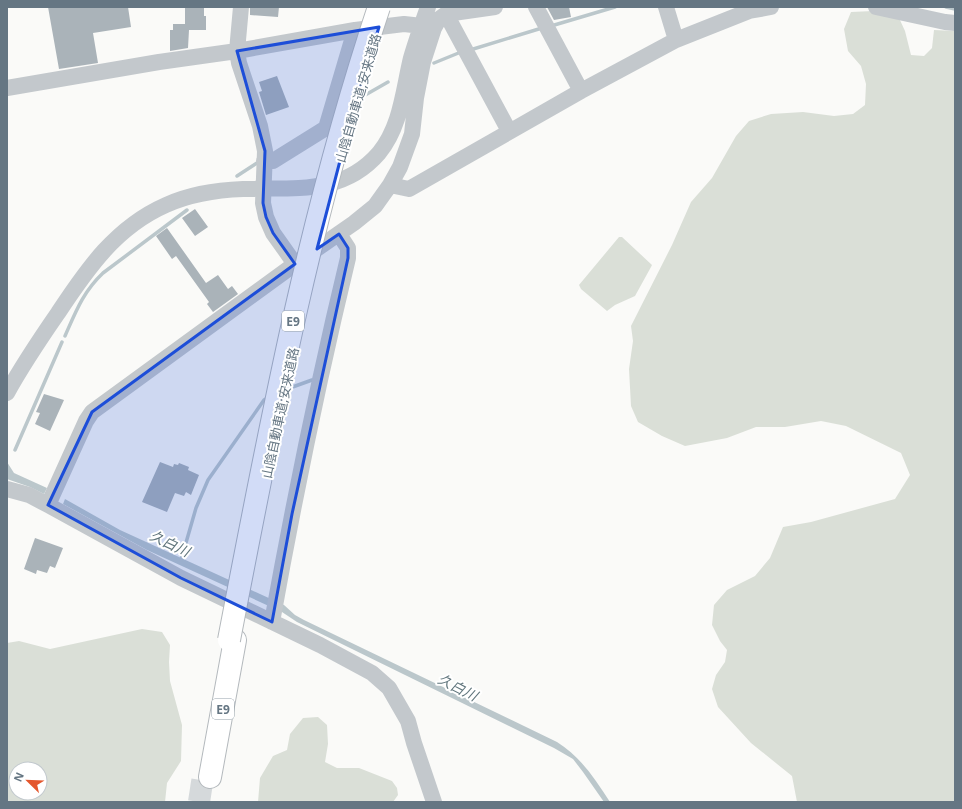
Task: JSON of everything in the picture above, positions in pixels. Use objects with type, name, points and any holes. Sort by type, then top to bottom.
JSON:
[{"type":"highway","name":"山陰自動車道;安来道路","points":[[207,777],[259,483],[297,300],[346,110],[379,7]]},
{"type":"highway","name":"山陰自動車道;安来道路","points":[[232,640],[318,245],[353,112],[386,7]]},
{"type":"street","points":[[241,7],[237,51],[239,63],[260,126],[265,151],[263,203],[266,217],[273,233],[294,264]]},
{"type":"street","points":[[7,393],[79,281],[98,256],[124,230],[148,214],[181,199],[204,193],[223,190],[293,190],[337,183],[364,168],[379,152],[390,135],[397,119],[412,58],[428,7]]},
{"type":"street","points":[[48,505],[86,421],[92,412],[375,206],[400,168],[412,134],[416,98],[423,62],[434,28],[439,19],[446,14],[495,7]]},
{"type":"street","points":[[536,7],[581,90]]},
{"type":"street","points":[[666,7],[676,40]]},
{"type":"street","points":[[390,185],[409,189],[581,90],[676,40],[749,9],[771,7]]},
{"type":"street","points":[[876,7],[955,23]]},
{"type":"street","points":[[446,14],[509,131]]},
{"type":"street","points":[[7,88],[159,62],[237,51],[355,30],[404,24],[422,26]]},
{"type":"street","points":[[264,161],[273,161],[326,128],[355,30]]},
{"type":"street","points":[[272,622],[292,514],[332,321],[348,258],[348,248],[338,234]]},
{"type":"street","points":[[7,489],[29,496],[48,505],[181,578],[363,667],[381,680],[389,688],[408,721],[414,744],[434,802]]},
{"type":"highlighted area","points":[[379,27],[353,111],[317,249],[339,234],[348,248],[348,258],[292,514],[272,622],[181,578],[48,505],[92,412],[295,264],[273,233],[266,217],[263,203],[265,151],[237,51]]},
{"type":"shaded area","points":[[873,11],[899,18],[905,31],[911,55],[924,56],[932,48],[934,30],[955,31],[955,802],[797,802],[792,776],[751,743],[718,707],[712,689],[716,675],[725,662],[727,650],[720,641],[712,625],[714,605],[727,590],[755,576],[770,558],[783,527],[811,522],[895,499],[910,475],[901,453],[846,426],[821,421],[785,427],[756,427],[727,438],[685,446],[662,436],[638,422],[631,406],[629,369],[633,341],[631,326],[672,245],[691,202],[712,178],[736,136],[749,121],[771,114],[803,112],[834,116],[853,114],[865,105],[866,84],[861,66],[848,51],[844,29],[851,12]]},
{"type":"shaded area","points":[[619,237],[622,237],[652,265],[635,296],[615,305],[607,311],[581,289],[579,285]]},
{"type":"shaded area","points":[[7,462],[14,473],[47,488],[44,494],[30,487],[7,479]]},
{"type":"shaded area","points":[[65,499],[120,530],[284,605],[295,615],[304,620],[557,742],[573,754],[593,777],[610,802],[604,802],[573,759],[554,748],[297,622],[282,612],[147,550],[63,504]]},
{"type":"shaded area","points":[[142,629],[162,632],[170,645],[170,681],[182,725],[181,761],[167,783],[165,802],[7,802],[7,643],[19,641],[50,649]]},
{"type":"shaded area","points":[[318,717],[327,725],[328,744],[325,762],[337,768],[359,768],[392,781],[397,788],[398,795],[393,802],[258,802],[260,778],[273,756],[287,750],[290,734],[303,718]]},
{"type":"building","points":[[48,7],[128,7],[131,27],[93,33],[98,63],[59,69]]},
{"type":"building","points":[[185,7],[204,7],[204,16],[206,16],[206,30],[189,30],[188,48],[170,51],[170,30],[173,30],[173,24],[185,24]]},
{"type":"building","points":[[250,7],[279,7],[278,17],[250,15]]},
{"type":"building","points":[[547,7],[569,7],[571,17],[554,20]]},
{"type":"building","points":[[277,76],[289,107],[266,115],[259,92],[262,91],[259,82]]},
{"type":"building","points":[[195,209],[208,227],[195,236],[182,218]]},
{"type":"building","points":[[167,228],[206,283],[218,275],[228,289],[232,286],[238,294],[213,312],[207,304],[209,302],[176,256],[172,259],[156,236]]},
{"type":"building","points":[[44,394],[64,400],[50,431],[35,424],[40,413],[36,412]]},
{"type":"building","points":[[160,462],[173,467],[174,464],[178,465],[179,463],[189,467],[188,470],[199,475],[191,495],[186,492],[184,496],[175,493],[167,512],[142,502]]},
{"type":"building","points":[[35,538],[63,548],[55,568],[50,566],[47,573],[37,570],[36,574],[24,569]]},
{"type":"waterway","points":[[551,26],[615,7]]},
{"type":"waterway","points":[[946,7],[955,9]]},
{"type":"waterway","points":[[470,50],[542,28]]},
{"type":"waterway","points":[[434,63],[461,52]]},
{"type":"waterway","points":[[360,98],[388,82]]},
{"type":"waterway","points":[[237,176],[257,163]]},
{"type":"waterway","points":[[65,336],[81,302],[96,280],[103,273],[187,210]]},
{"type":"waterway","points":[[15,450],[62,342]]},
{"type":"waterway","points":[[287,389],[312,380]]},
{"type":"waterway","name":"久白川","points":[[181,560],[196,508],[208,480],[264,400],[269,397]]},
{"type":"tunnel","points":[[199,802],[203,776]]}]
